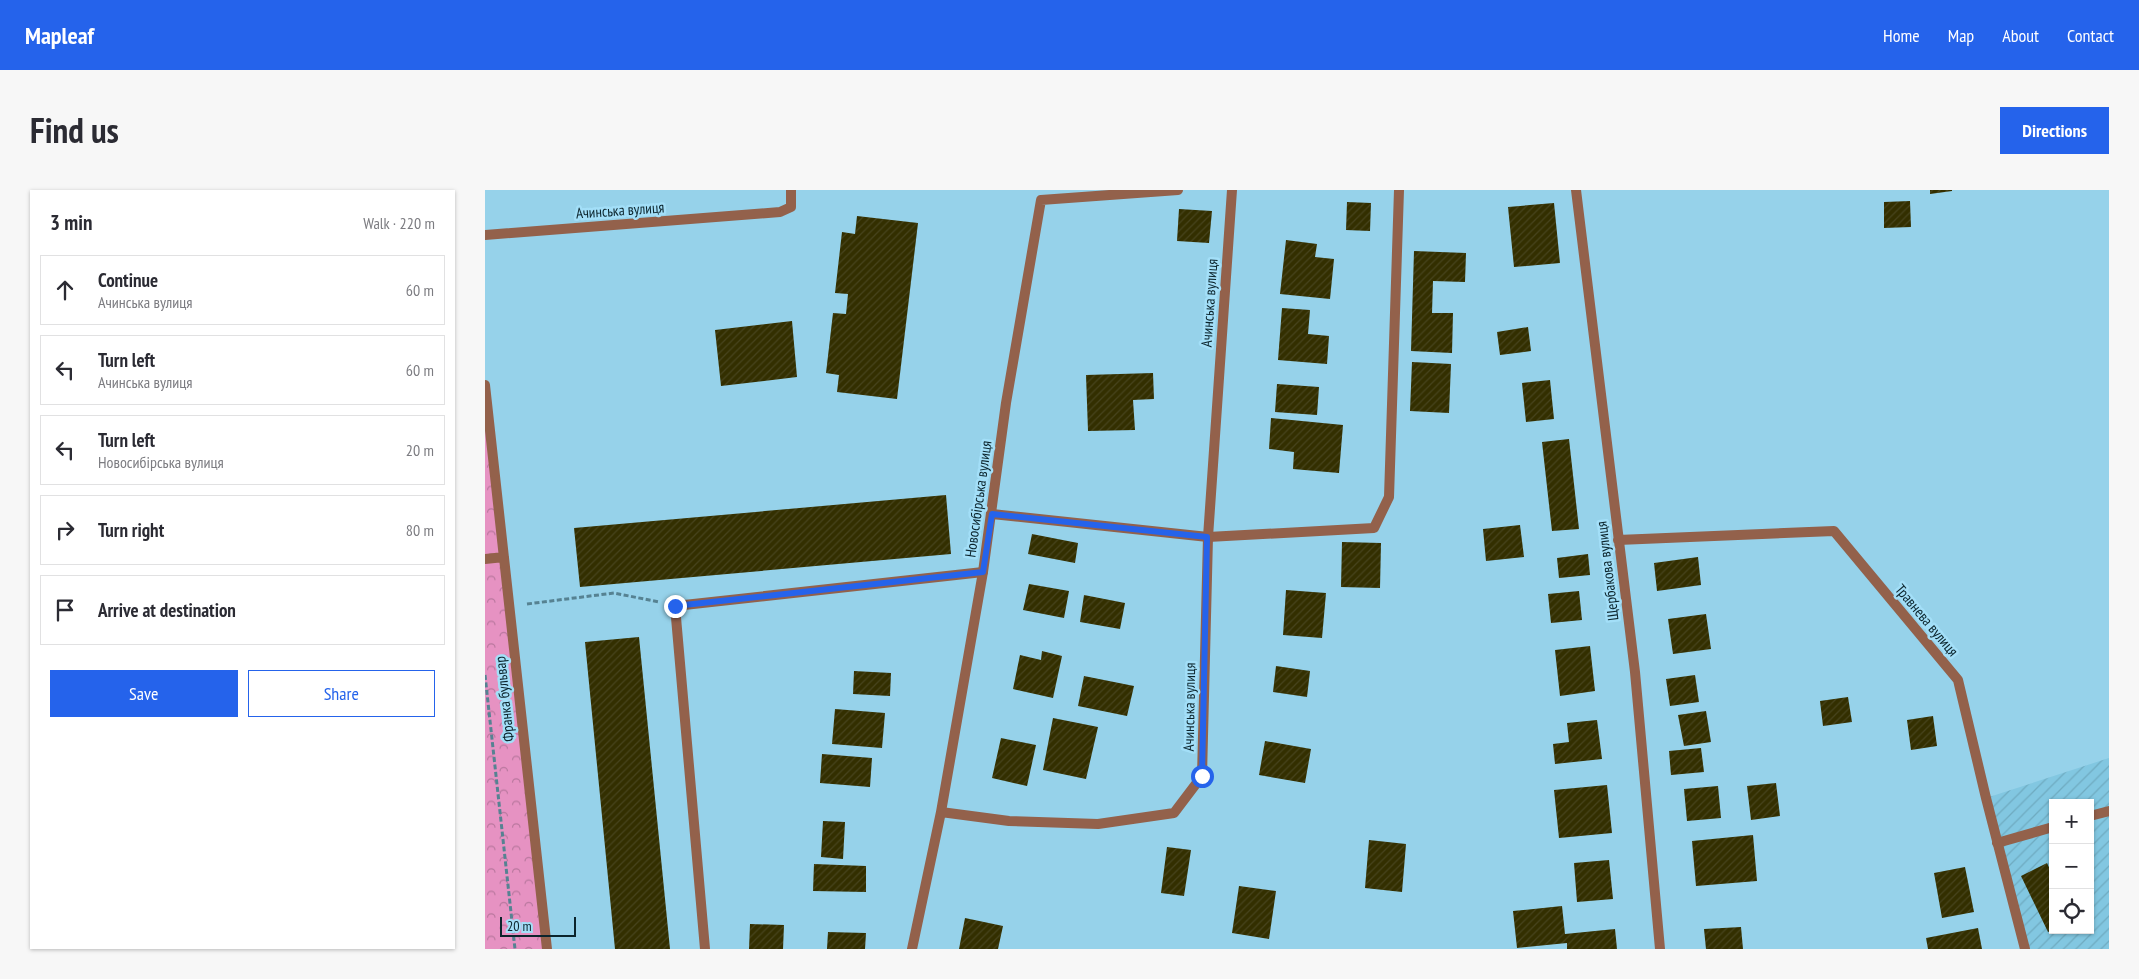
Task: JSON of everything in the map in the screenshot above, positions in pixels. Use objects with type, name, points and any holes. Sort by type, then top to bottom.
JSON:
[{"type":"street","name":"Ачинська вулиця","points":[[485,235],[758,216],[781,212],[791,206],[791,190]]},
{"type":"street","name":"Новосибірська вулиця","points":[[912,949],[941,812],[983,572],[1006,404],[1041,200],[1178,190]]},
{"type":"street","name":"Ачинська вулиця","points":[[941,812],[1009,821],[1098,824],[1174,813],[1202,776],[1207,537],[1232,190]]},
{"type":"street","points":[[992,514],[1207,537],[1375,528],[1389,497],[1399,190]]},
{"type":"street","name":"Щербакова вулиця","points":[[1576,190],[1635,672],[1659,949]]},
{"type":"street","name":"Франка бульвар","points":[[485,385],[547,949]]},
{"type":"street","name":"Травнева вулиця","points":[[1618,540],[1834,531],[1958,680],[1997,843],[2025,949]]},
{"type":"street","points":[[485,559],[504,557]]},
{"type":"street","points":[[705,949],[675,606],[983,572]]},
{"type":"street","points":[[2094,815],[2109,811]]},
{"type":"street","points":[[1997,843],[2049,828]]},
{"type":"path","points":[[509,606],[614,593],[675,606]]},
{"type":"path","points":[[485,675],[515,949]]},
{"type":"shaded area","points":[[2109,758],[2109,949],[2025,949],[1986,798]]},
{"type":"green space","points":[[485,386],[547,949],[485,949]]},
{"type":"building","points":[[1930,190],[1952,190],[1952,191],[1930,194]]},
{"type":"building","points":[[1910,201],[1911,227],[1884,228],[1884,202]]},
{"type":"building","points":[[1347,202],[1371,203],[1370,231],[1346,230]]},
{"type":"building","points":[[1554,203],[1560,263],[1514,267],[1508,207]]},
{"type":"building","points":[[1179,209],[1212,211],[1209,243],[1177,241]]},
{"type":"building","points":[[857,216],[918,223],[897,399],[837,392],[839,375],[826,373],[833,313],[846,314],[848,294],[835,293],[842,232],[855,234]]},
{"type":"building","points":[[1286,240],[1317,244],[1315,257],[1334,259],[1330,299],[1280,294]]},
{"type":"building","points":[[1414,251],[1466,253],[1465,282],[1433,281],[1432,313],[1453,313],[1452,353],[1411,351]]},
{"type":"building","points":[[1282,308],[1310,310],[1308,334],[1329,336],[1327,364],[1278,360]]},
{"type":"building","points":[[792,321],[797,377],[721,386],[715,330]]},
{"type":"building","points":[[1528,327],[1531,351],[1500,355],[1497,332]]},
{"type":"building","points":[[1412,362],[1451,364],[1449,413],[1410,411]]},
{"type":"building","points":[[1153,373],[1154,399],[1133,400],[1135,430],[1088,431],[1086,375]]},
{"type":"building","points":[[1550,380],[1554,419],[1526,422],[1522,383]]},
{"type":"building","points":[[1277,384],[1319,387],[1317,415],[1275,412]]},
{"type":"building","points":[[1271,418],[1343,425],[1339,473],[1293,469],[1294,452],[1269,449]]},
{"type":"building","points":[[1569,439],[1579,529],[1552,531],[1542,442]]},
{"type":"building","points":[[946,495],[951,554],[580,587],[574,528]]},
{"type":"building","points":[[1520,525],[1524,557],[1486,561],[1483,529]]},
{"type":"building","points":[[1032,534],[1078,543],[1075,563],[1028,554]]},
{"type":"building","points":[[1342,542],[1381,543],[1380,588],[1341,587]]},
{"type":"building","points":[[1588,554],[1590,575],[1559,578],[1557,558]]},
{"type":"building","points":[[1698,557],[1701,585],[1657,591],[1654,563]]},
{"type":"building","points":[[1029,584],[1069,591],[1064,618],[1023,610]]},
{"type":"building","points":[[1286,590],[1326,593],[1322,638],[1283,635]]},
{"type":"building","points":[[1579,591],[1582,620],[1551,623],[1548,594]]},
{"type":"building","points":[[1084,595],[1125,603],[1120,629],[1080,622]]},
{"type":"building","points":[[1706,614],[1711,649],[1673,654],[1668,619]]},
{"type":"building","points":[[639,637],[670,949],[615,949],[585,642]]},
{"type":"building","points":[[1590,646],[1595,691],[1560,696],[1555,650]]},
{"type":"building","points":[[1042,651],[1062,656],[1053,698],[1013,689],[1020,655],[1041,660]]},
{"type":"building","points":[[1276,666],[1310,671],[1307,697],[1273,692]]},
{"type":"building","points":[[854,671],[891,673],[890,696],[853,694]]},
{"type":"building","points":[[1695,675],[1699,702],[1670,706],[1666,679]]},
{"type":"building","points":[[1084,676],[1134,686],[1127,716],[1078,706]]},
{"type":"building","points":[[1848,697],[1852,722],[1823,726],[1820,701]]},
{"type":"building","points":[[835,709],[885,713],[882,748],[832,744]]},
{"type":"building","points":[[1706,711],[1711,742],[1684,746],[1678,715]]},
{"type":"building","points":[[1933,716],[1937,746],[1911,750],[1907,720]]},
{"type":"building","points":[[1053,718],[1098,727],[1086,779],[1043,770]]},
{"type":"building","points":[[1597,720],[1602,759],[1555,764],[1553,744],[1569,742],[1567,723]]},
{"type":"building","points":[[1001,738],[1036,745],[1027,786],[992,778]]},
{"type":"building","points":[[1265,741],[1311,749],[1305,783],[1259,775]]},
{"type":"building","points":[[1701,748],[1704,772],[1671,775],[1669,751]]},
{"type":"building","points":[[822,754],[872,758],[870,787],[820,783]]},
{"type":"building","points":[[1776,783],[1780,816],[1751,820],[1747,786]]},
{"type":"building","points":[[1607,785],[1612,833],[1559,838],[1554,790]]},
{"type":"building","points":[[1718,786],[1721,818],[1687,821],[1684,789]]},
{"type":"building","points":[[823,821],[845,822],[843,859],[821,857]]},
{"type":"building","points":[[1753,835],[1757,881],[1696,886],[1692,841]]},
{"type":"building","points":[[1369,840],[1406,844],[1402,892],[1365,888]]},
{"type":"building","points":[[1167,847],[1191,850],[1184,896],[1161,893]]},
{"type":"building","points":[[1609,860],[1613,899],[1577,902],[1574,863]]},
{"type":"building","points":[[2047,863],[2049,867],[2049,932],[2048,932],[2021,876]]},
{"type":"building","points":[[814,864],[866,866],[866,892],[813,891]]},
{"type":"building","points":[[1965,867],[1974,912],[1942,918],[1934,873]]},
{"type":"building","points":[[1239,886],[1276,891],[1269,939],[1232,933]]},
{"type":"building","points":[[1562,906],[1565,934],[1615,929],[1617,949],[1567,949],[1567,943],[1517,948],[1513,911]]},
{"type":"building","points":[[965,918],[1003,926],[998,949],[959,949]]},
{"type":"building","points":[[750,924],[784,925],[783,949],[749,949]]},
{"type":"building","points":[[1741,927],[1743,949],[1706,949],[1704,929]]},
{"type":"building","points":[[1978,928],[1982,949],[1928,949],[1926,938]]},
{"type":"building","points":[[828,932],[866,933],[865,949],[827,949]]},
{"type":"route","points":[[675,606],[983,572],[992,514],[1207,537],[1202,776]]}]
